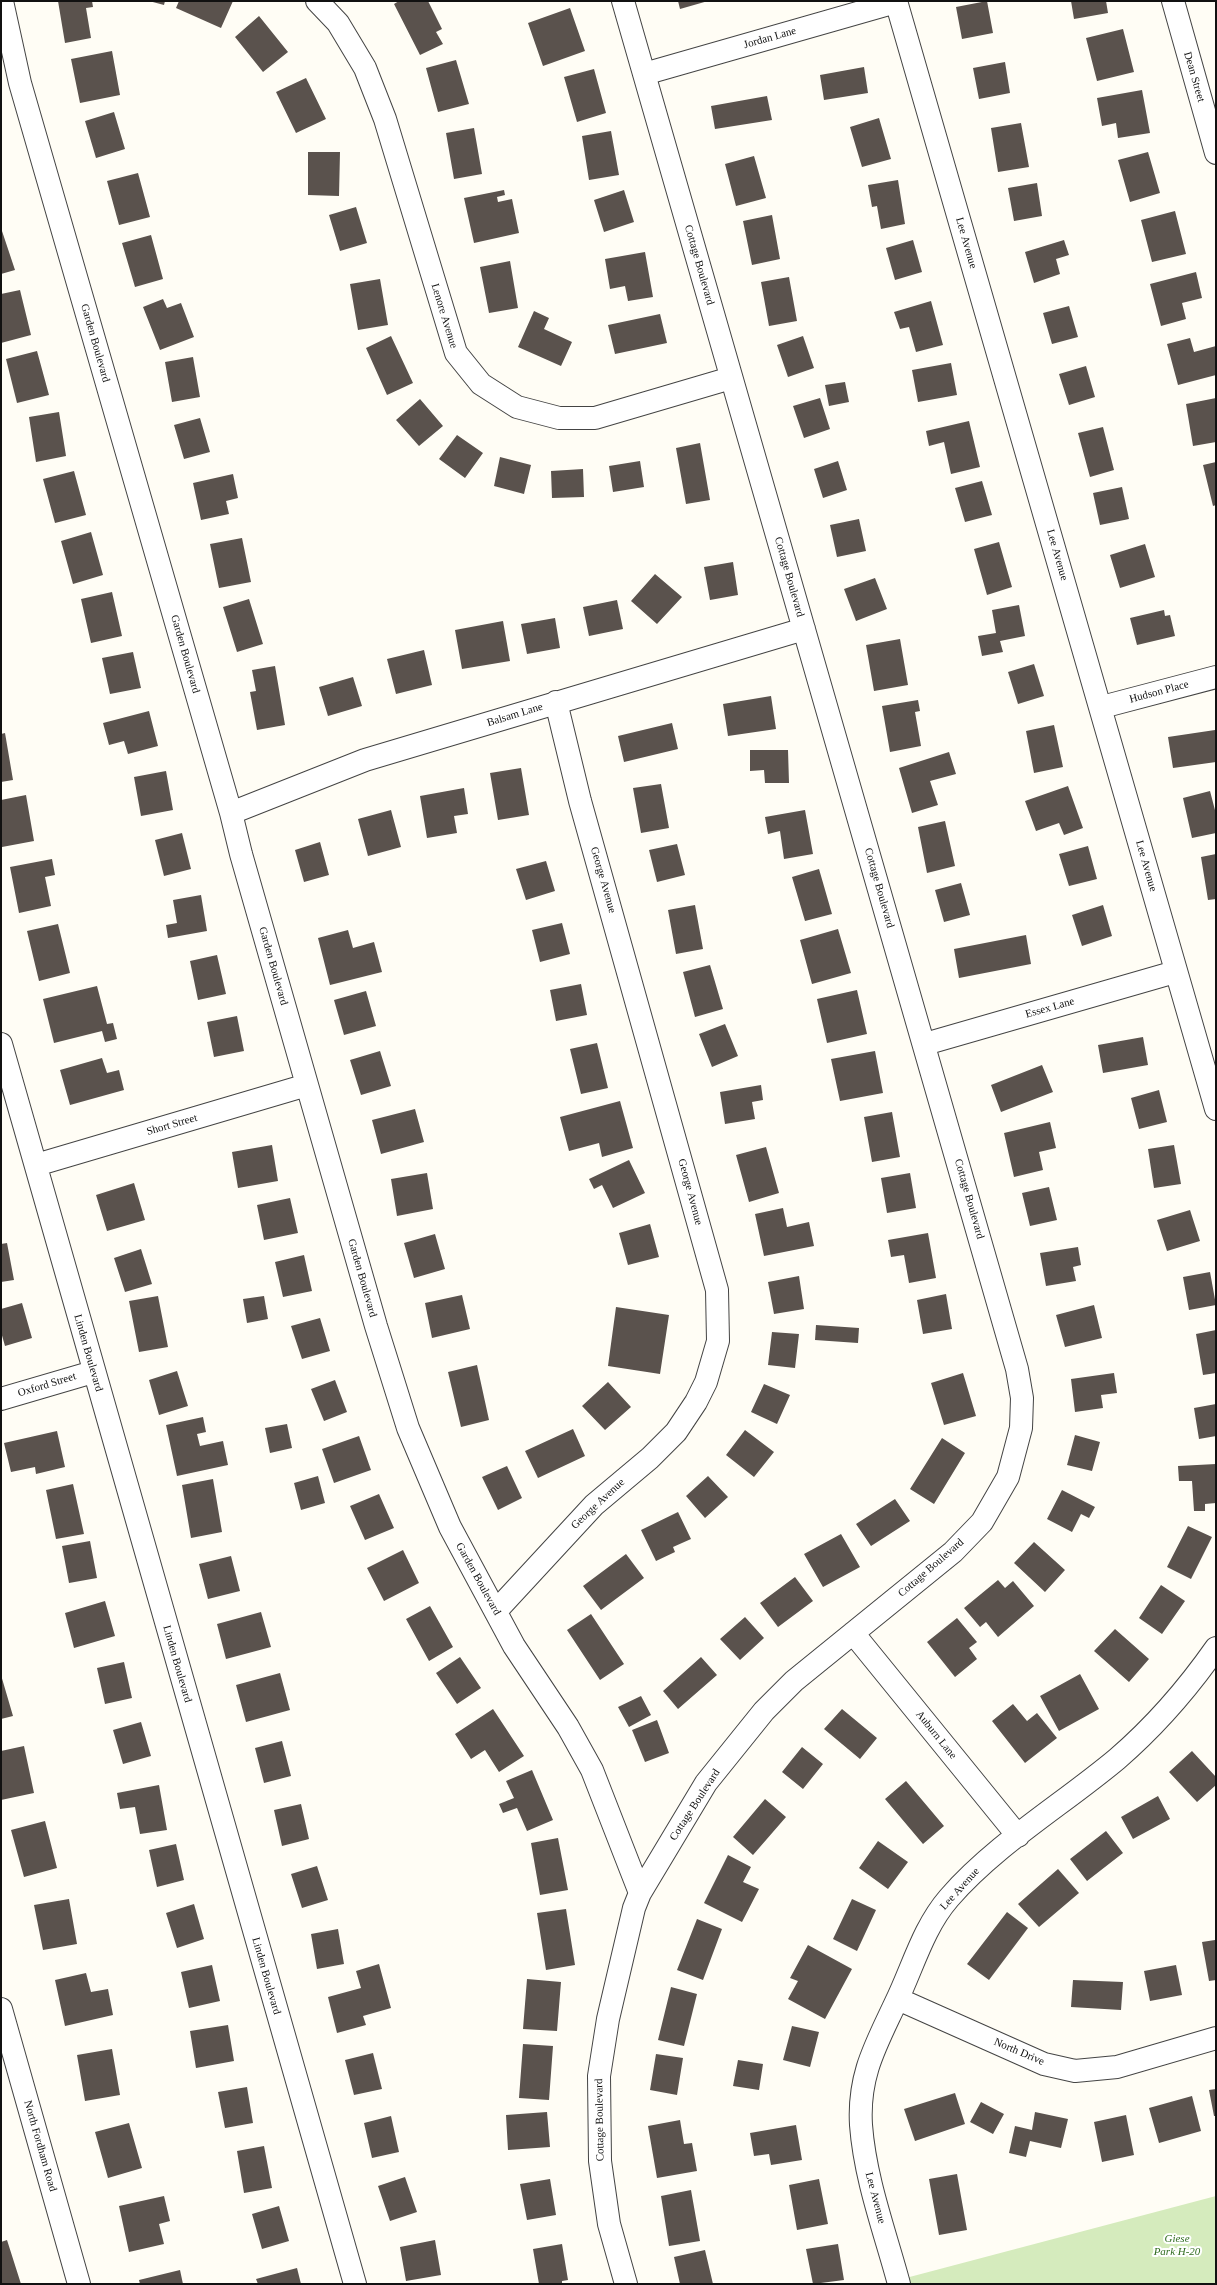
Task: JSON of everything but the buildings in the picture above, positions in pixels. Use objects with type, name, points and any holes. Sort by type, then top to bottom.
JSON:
[{"type":"street","name":"Garden Boulevard","points":[[2,1],[20,83],[231,813],[376,1326],[408,1428],[450,1527],[514,1646],[568,1727],[592,1770],[640,1893]]},
{"type":"street","name":"Lenore Avenue","points":[[317,1],[338,24],[365,68],[385,119],[456,354],[481,384],[517,407],[559,418],[595,418],[732,378]]},
{"type":"street","name":"Cottage Boulevard","points":[[623,1],[925,1044],[1017,1369],[1022,1398],[1021,1428],[1008,1477],[982,1522],[953,1552],[794,1681],[764,1711],[706,1784],[640,1893],[634,1908],[608,2019],[599,2076],[600,2161],[609,2224],[626,2284]]},
{"type":"street","name":"Dean Street","points":[[1172,1],[1211,114],[1216,152]]},
{"type":"street","name":"Jordan Lane","points":[[644,74],[896,2]]},
{"type":"street","name":"Lee Avenue","points":[[896,2],[1102,707],[1175,972],[1216,1109]]},
{"type":"street","name":"Balsam Lane","points":[[231,813],[365,760],[804,629]]},
{"type":"street","name":"Hudson Place","points":[[1102,707],[1216,677]]},
{"type":"street","name":"George Avenue","points":[[496,1611],[594,1505],[650,1458],[676,1432],[700,1396],[718,1341],[717,1290],[580,801],[556,702]]},
{"type":"street","name":"Essex Lane","points":[[925,1044],[1175,972]]},
{"type":"street","name":"Linden Boulevard","points":[[1,1044],[93,1372],[355,2284]]},
{"type":"street","name":"Short Street","points":[[36,1165],[307,1085]]},
{"type":"street","name":"Oxford Street","points":[[1,1399],[93,1372]]},
{"type":"street","name":"Auburn Lane","points":[[853,1633],[1018,1836]]},
{"type":"street","name":"Lee Avenue","points":[[899,2284],[866,2165],[861,2123],[864,2080],[869,2058],[898,1999],[926,1931],[948,1899],[978,1869],[1118,1758],[1147,1731],[1201,1669],[1216,1648]]},
{"type":"street","name":"North Drive","points":[[898,1999],[1044,2064],[1075,2071],[1117,2067],[1216,2038]]},
{"type":"street","name":"North Fordham Road","points":[[1,2009],[7,2051],[79,2284]]},
{"type":"green space","name":"Giese Park H-20","points":[[1216,2196],[1216,2284],[904,2284],[902,2279]]}]
